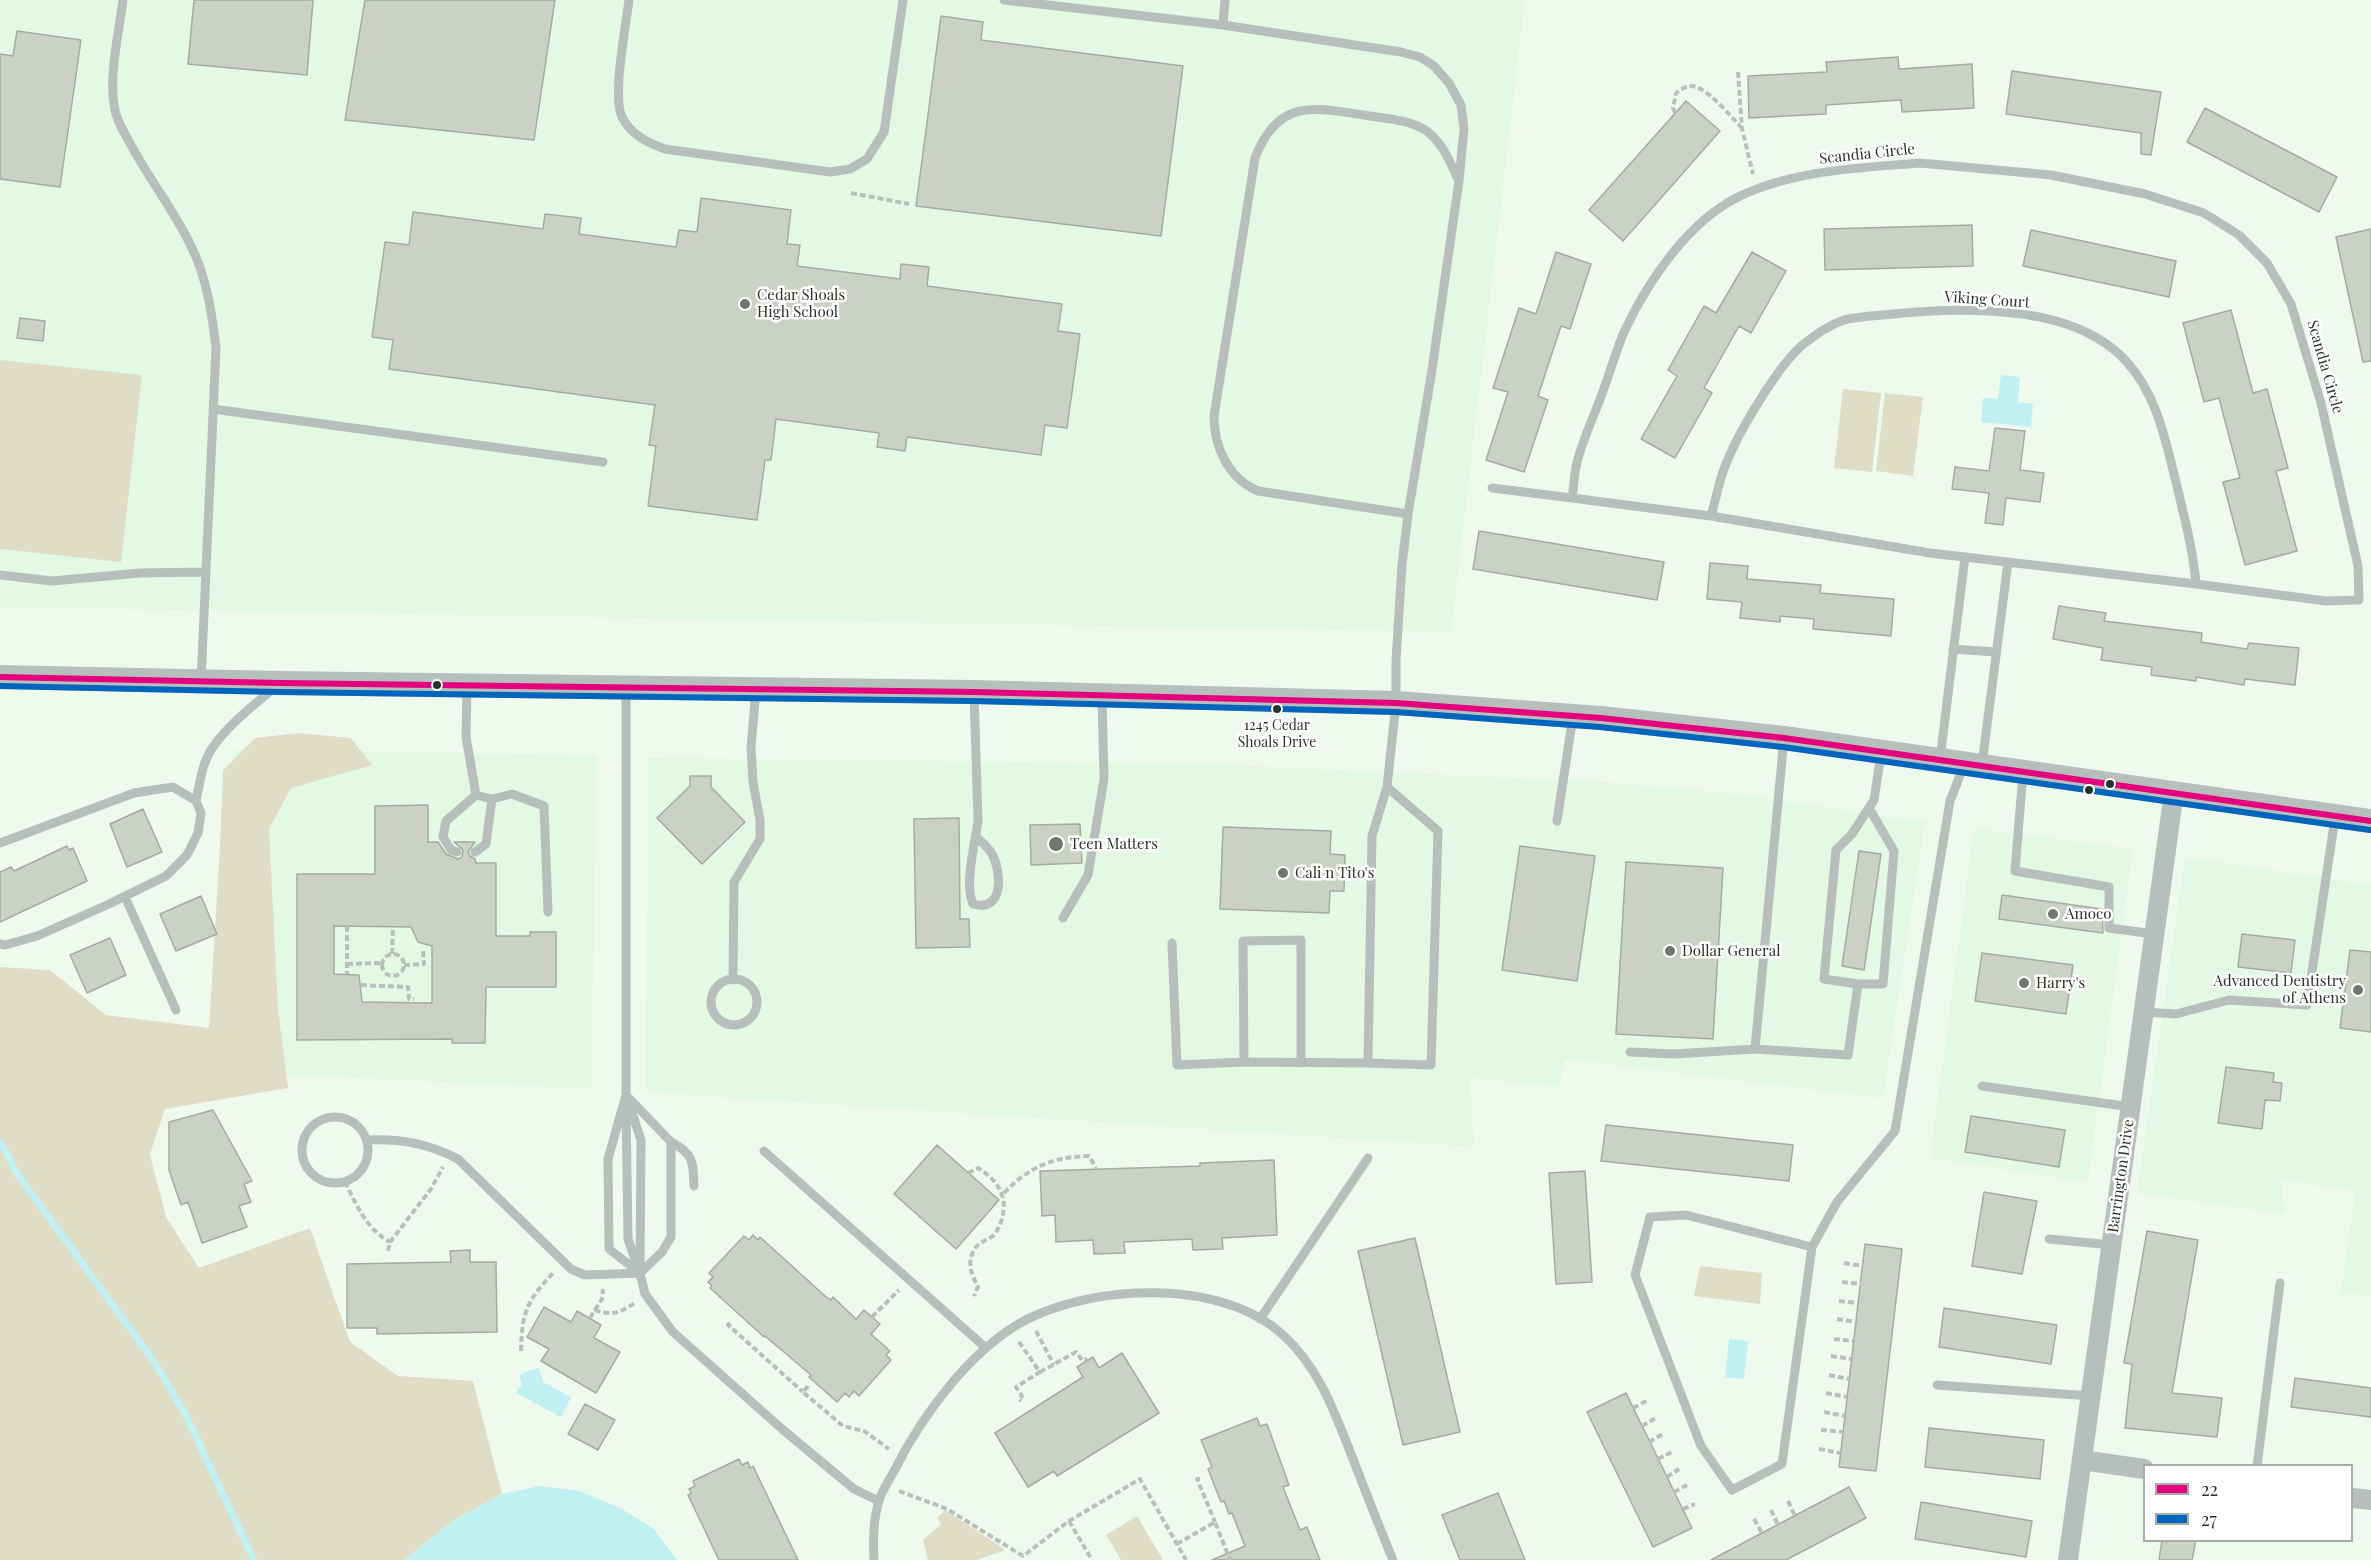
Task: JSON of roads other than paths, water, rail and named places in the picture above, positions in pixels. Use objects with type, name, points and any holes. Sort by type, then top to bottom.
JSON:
[{"type":"street","points":[[0,677],[201,682],[974,692],[1396,703],[1573,716],[1784,738],[2371,822]]},
{"type":"street","name":"Barrington Drive","points":[[2068,1560],[2174,792]]},
{"type":"street","points":[[2082,1460],[2143,1469]]},
{"type":"street","points":[[2353,1497],[2371,1500]]},
{"type":"lane","points":[[123,0],[112,87],[114,106],[120,125],[137,157],[191,245],[200,269],[213,321],[216,348],[201,682]]},
{"type":"lane","points":[[629,0],[618,95],[621,115],[632,131],[646,142],[665,150],[830,172],[850,169],[867,159],[884,132],[903,0]]},
{"type":"lane","points":[[1004,0],[1223,25],[1401,52],[1420,57],[1434,66],[1449,83],[1461,105],[1464,129],[1459,181],[1402,565],[1396,660],[1396,703],[1387,787],[1372,836],[1368,1063]]},
{"type":"lane","points":[[1223,25],[1225,0]]},
{"type":"lane","points":[[1408,514],[1258,491],[1244,485],[1231,471],[1220,452],[1214,433],[1215,416],[1255,158],[1262,141],[1275,124],[1291,114],[1308,108],[1407,122],[1427,131],[1440,145],[1459,181]]},
{"type":"lane","name":"Scandia Circle","points":[[1920,163],[2039,174],[2145,194],[2204,213],[2239,235],[2267,263],[2291,304],[2324,414],[2358,566],[2359,600],[2326,602],[1965,557],[1711,516],[1572,498],[1577,462],[1624,332],[1636,309],[1677,247],[1714,212],[1738,197],[1757,190],[1831,170],[1920,163]]},
{"type":"lane","name":"Viking Court","points":[[1711,516],[1725,465],[1744,426],[1791,357],[1823,329],[1844,320],[1917,311],[1989,312],[2025,316],[2056,321],[2108,344],[2138,376],[2157,412],[2168,449],[2193,549],[2196,584]]},
{"type":"lane","points":[[213,410],[603,462]]},
{"type":"lane","points":[[1492,488],[1572,498]]},
{"type":"lane","points":[[1940,759],[1965,557]]},
{"type":"lane","points":[[1812,1247],[1686,1215],[1650,1217],[1635,1275],[1701,1446],[1732,1490],[1782,1464],[1812,1247],[1837,1202],[1895,1131],[1950,801],[1973,764],[1996,652],[2008,562]]},
{"type":"lane","points":[[0,575],[52,581],[140,573],[206,572]]},
{"type":"lane","points":[[1953,649],[1996,652]]},
{"type":"lane","points":[[196,801],[212,748],[240,717],[280,683]]},
{"type":"lane","points":[[466,685],[466,737],[476,795]]},
{"type":"lane","points":[[626,688],[627,1239],[645,1294],[673,1332],[773,1422],[854,1489],[879,1501]]},
{"type":"lane","points":[[733,980],[734,882],[760,839],[760,820],[753,782],[751,747],[756,690]]},
{"type":"lane","points":[[974,692],[978,821],[976,837],[969,895],[974,904],[987,905],[994,901],[999,891],[996,864],[992,854],[976,837]]},
{"type":"lane","points":[[1064,918],[1088,875],[1104,779],[1102,695]]},
{"type":"lane","points":[[1557,821],[1573,716]]},
{"type":"lane","points":[[1755,1049],[1784,738]]},
{"type":"lane","points":[[1869,808],[1894,851],[1883,984],[1858,984],[1824,979],[1836,850],[1852,834],[1874,800],[1881,752]]},
{"type":"lane","points":[[2023,771],[2015,871],[2109,887],[2109,928],[2154,934]]},
{"type":"lane","points":[[0,843],[134,793],[173,786],[196,801],[201,813],[198,833],[187,855],[166,876],[37,936],[5,945],[0,944]]},
{"type":"lane","points":[[1172,943],[1177,1065],[1244,1062],[1431,1065],[1438,831],[1387,787]]},
{"type":"lane","points":[[476,795],[492,799],[512,794],[544,806],[548,912]]},
{"type":"lane","points":[[457,852],[451,849],[443,837],[446,821],[476,795]]},
{"type":"lane","points":[[476,852],[486,844],[492,799]]},
{"type":"lane","points":[[2144,1012],[2176,1014],[2229,1000],[2307,1005],[2336,816]]},
{"type":"lane","points":[[125,897],[176,1010]]},
{"type":"lane","points":[[1244,1062],[1243,941],[1301,940],[1301,1063]]},
{"type":"lane","points":[[733,980],[750,986],[756,999],[756,1006],[749,1019],[736,1025],[721,1021],[712,1009],[711,1002],[716,988],[722,983],[733,980]]},
{"type":"lane","points":[[1630,1052],[1674,1054],[1755,1049],[1848,1055],[1858,984]]},
{"type":"lane","points":[[1982,1086],[2131,1107]]},
{"type":"lane","points":[[626,1095],[671,1142],[686,1149],[693,1163],[694,1186]]},
{"type":"lane","points":[[626,1095],[641,1140],[640,1273]]},
{"type":"lane","points":[[626,1095],[608,1159],[609,1249],[640,1273]]},
{"type":"lane","points":[[339,1117],[350,1121],[362,1130],[367,1140],[367,1161],[358,1174],[345,1182],[327,1183],[310,1173],[302,1157],[303,1139],[309,1129],[320,1120],[339,1117]]},
{"type":"lane","points":[[367,1140],[393,1139],[413,1142],[438,1148],[458,1159],[571,1269],[585,1275],[640,1273],[662,1252],[670,1237],[671,1142]]},
{"type":"lane","points":[[764,1151],[986,1348]]},
{"type":"lane","points":[[1260,1319],[1368,1158]]},
{"type":"lane","points":[[2049,1239],[2112,1245]]},
{"type":"lane","points":[[2257,1464],[2280,1283]]},
{"type":"lane","points":[[874,1560],[873,1544],[879,1501],[907,1446],[950,1386],[986,1348],[1039,1314],[1107,1295],[1160,1293],[1196,1296],[1234,1305],[1281,1333],[1303,1356],[1324,1388],[1393,1560]]},
{"type":"lane","points":[[1936,1385],[2091,1396]]},
{"type":"water","points":[[2001,375],[2020,377],[2018,402],[2033,404],[2031,427],[1981,422],[1983,398],[1998,399]]},
{"type":"water","points":[[1729,1339],[1748,1341],[1744,1379],[1725,1377]]},
{"type":"water","points":[[539,1368],[543,1382],[571,1397],[561,1417],[516,1393],[522,1384],[519,1376],[524,1372]]},
{"type":"water","points":[[540,1486],[580,1491],[622,1509],[654,1529],[677,1560],[404,1560],[453,1521],[502,1494]]},
{"type":"waterway","points":[[0,1142],[18,1175],[157,1366],[186,1416],[254,1560]]},
{"type":"place","name":"Cedar Shoals High School","points":[[745,304]]},
{"type":"place","name":"1245 Cedar Shoals Drive","points":[[1277,709]]},
{"type":"place","name":"Teen Matters","points":[[1056,844]]},
{"type":"place","name":"Cali n Tito's","points":[[1283,873]]},
{"type":"place","name":"Amoco","points":[[2053,914]]},
{"type":"place","name":"Dollar General","points":[[1670,951]]},
{"type":"place","name":"Harry's","points":[[2024,983]]},
{"type":"place","name":"Advanced Dentistry of Athens","points":[[2358,990]]}]
